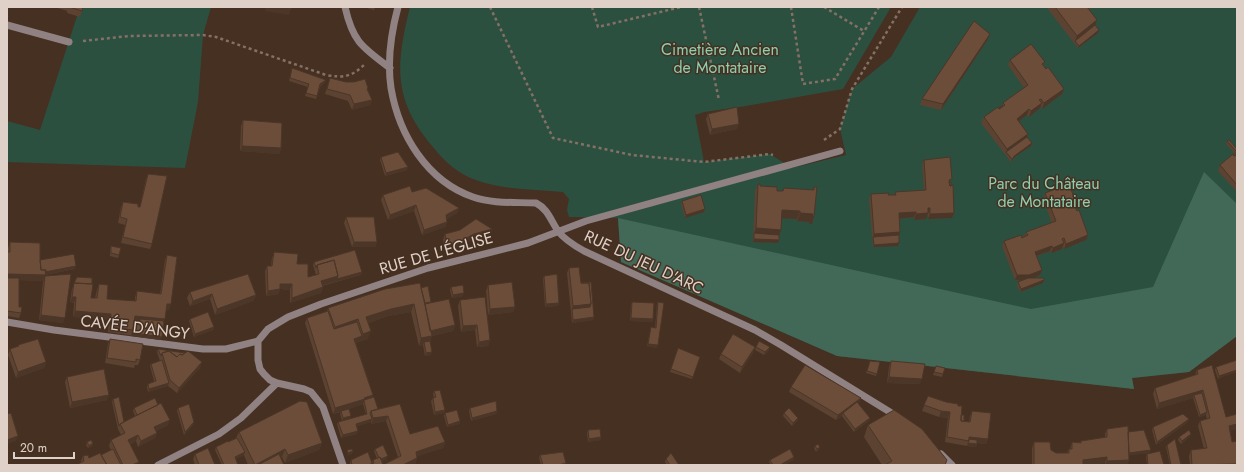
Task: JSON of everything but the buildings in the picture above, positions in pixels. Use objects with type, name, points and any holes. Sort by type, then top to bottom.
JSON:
[{"type":"street","points":[[345,7],[353,35],[365,49],[390,68]]},
{"type":"street","name":"RUE DU JEU D'ARC","points":[[398,7],[392,38],[390,68],[391,89],[406,134],[418,154],[433,172],[452,187],[474,197],[498,202],[536,203],[542,206],[559,232],[584,251],[755,330],[781,344],[906,422]]},
{"type":"street","points":[[7,25],[69,42]]},
{"type":"street","name":"RUE DE L'ÉGLISE","points":[[258,341],[268,329],[288,317],[321,304],[428,268],[528,243],[586,221],[840,151]]},
{"type":"street","name":"CAVÉE D'ANGY","points":[[7,322],[54,330],[202,349],[226,349],[258,341]]},
{"type":"street","points":[[258,341],[258,360],[260,369],[264,374],[270,380],[277,383],[311,392],[323,407],[343,465]]},
{"type":"street","points":[[158,465],[219,434],[246,413],[277,383]]},
{"type":"street","points":[[934,447],[952,465]]},
{"type":"path","points":[[490,7],[553,138],[632,155],[704,162],[770,154],[790,164]]},
{"type":"path","points":[[592,7],[598,27],[681,7]]},
{"type":"path","points":[[699,7],[719,100]]},
{"type":"path","points":[[791,7],[803,84],[835,79],[879,7]]},
{"type":"path","points":[[824,7],[864,31]]},
{"type":"path","points":[[822,142],[840,129],[852,89],[902,7]]},
{"type":"path","points":[[69,42],[128,36],[203,35],[216,37],[338,78],[351,75],[362,68],[374,56]]},
{"type":"green space","points":[[80,7],[211,7],[203,35],[198,102],[185,168],[7,162],[7,121],[40,130]]},
{"type":"green space","name":"Parc du Château de Montataire","points":[[410,7],[891,7],[843,89],[704,112],[695,115],[704,162],[770,154],[792,168],[846,155],[840,129],[852,89],[891,57],[920,7],[1237,7],[1237,336],[1189,372],[1132,378],[1134,389],[837,356],[621,262],[618,218],[569,217],[567,210],[569,199],[563,192],[497,186],[469,177],[447,162],[420,130],[410,113],[404,97],[400,64],[405,27]]},
{"type":"green space","points":[[1204,172],[1237,204],[1237,336],[1189,372],[1132,378],[1134,389],[837,356],[621,262],[618,218],[1031,309],[1153,287]]},
{"type":"park label","name":"Cimetière Ancien de Montataire","points":[[720,58]]}]
